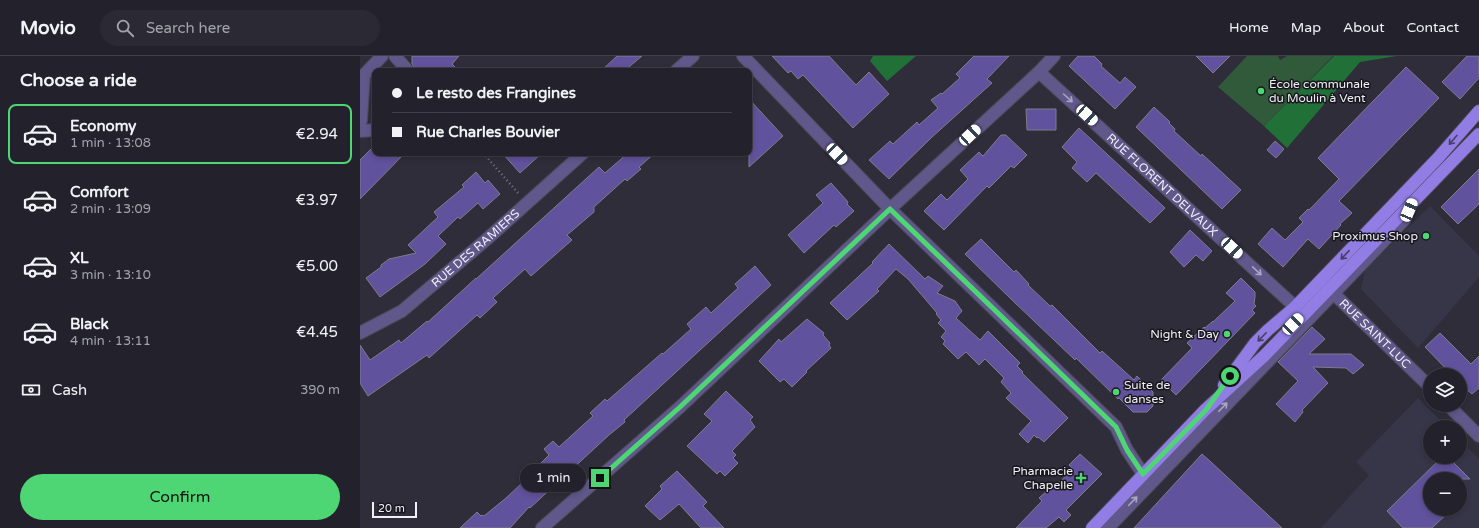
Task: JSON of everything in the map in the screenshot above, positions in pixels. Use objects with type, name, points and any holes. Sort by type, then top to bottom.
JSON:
[{"type":"main road","points":[[1327,288],[1479,111]]},
{"type":"main road","points":[[1103,526],[1143,474],[1206,410],[1264,356],[1299,311],[1327,288],[1479,134]]},
{"type":"street","points":[[360,123],[364,75],[382,56]]},
{"type":"street","points":[[395,56],[405,68]]},
{"type":"street","points":[[679,68],[693,56]]},
{"type":"street","points":[[743,56],[890,209],[1116,427],[1127,450],[1143,474]]},
{"type":"street","points":[[542,528],[680,407],[890,209],[1039,72],[1054,56]]},
{"type":"street","name":"RUE FLORENT DELVAUX","points":[[1039,72],[1299,311]]},
{"type":"street","points":[[360,131],[372,130]]},
{"type":"street","name":"RUE DES RAMIERS","points":[[360,333],[402,311],[580,156]]},
{"type":"street","points":[[1103,526],[1327,288]]},
{"type":"street","name":"RUE SAINT-LUC","points":[[1327,288],[1423,380]]},
{"type":"street","points":[[1455,412],[1479,436]]},
{"type":"path","points":[[487,156],[527,203]]},
{"type":"shaded area","points":[[1430,206],[1479,256],[1479,277],[1418,348],[1361,289],[1365,270]]},
{"type":"shaded area","points":[[1418,398],[1423,403],[1423,412],[1432,412],[1440,420],[1423,420],[1423,464],[1467,464],[1467,447],[1479,459],[1479,528],[1321,528],[1369,475],[1356,462]]},
{"type":"green space","points":[[873,56],[916,56],[887,81],[870,61]]},
{"type":"green space","name":"École communale du Moulin à Vent","points":[[1247,56],[1278,56],[1280,60],[1287,56],[1333,56],[1264,126],[1218,87]]},
{"type":"green space","points":[[1334,56],[1397,56],[1360,62],[1287,148],[1264,126]]},
{"type":"building","points":[[412,56],[459,56],[452,64],[456,68],[414,68],[412,64]]},
{"type":"building","points":[[617,56],[642,56],[628,68],[604,68]]},
{"type":"building","points":[[772,56],[829,56],[856,85],[869,72],[889,94],[853,128],[803,75],[798,79],[791,71],[788,73]]},
{"type":"building","points":[[974,56],[1009,56],[987,79],[992,83],[931,138],[889,179],[869,160],[890,141],[893,144],[917,122],[919,125],[938,108],[931,100],[941,93],[942,94],[960,78],[956,74]]},
{"type":"building","points":[[1078,56],[1094,56],[1102,64],[1101,66],[1120,83],[1125,77],[1136,87],[1115,109],[1069,66]]},
{"type":"building","points":[[1196,56],[1230,56],[1213,73]]},
{"type":"building","points":[[1467,56],[1479,56],[1479,78],[1460,99],[1442,82]]},
{"type":"building","points":[[1406,67],[1439,98],[1339,201],[1352,213],[1340,224],[1341,225],[1319,249],[1308,239],[1283,267],[1258,244],[1272,228],[1285,240],[1303,222],[1299,218],[1308,209],[1309,210],[1339,179],[1318,158]]},
{"type":"building","points":[[752,102],[783,136],[749,167],[749,156],[752,156]]},
{"type":"building","points":[[1154,107],[1170,122],[1169,123],[1175,129],[1174,131],[1201,156],[1202,154],[1241,190],[1222,209],[1136,127]]},
{"type":"building","points":[[1026,109],[1056,109],[1056,130],[1027,130]]},
{"type":"building","points":[[1079,128],[1165,208],[1150,223],[1096,173],[1087,182],[1072,168],[1077,162],[1062,147]]},
{"type":"building","points":[[1001,135],[1006,135],[1027,155],[1014,168],[1011,166],[989,188],[987,186],[944,230],[924,211],[941,194],[947,200],[968,179],[960,170],[979,152],[983,156]]},
{"type":"building","points":[[1275,141],[1284,149],[1276,158],[1267,150]]},
{"type":"building","points":[[372,148],[372,156],[402,156],[360,199],[360,160]]},
{"type":"building","points":[[505,156],[539,156],[520,173]]},
{"type":"building","points":[[625,156],[652,156],[639,167],[641,169],[627,181],[625,179],[594,207],[594,212],[567,235],[572,240],[531,276],[525,269],[493,298],[497,302],[480,318],[477,315],[429,358],[427,355],[368,396],[360,383],[360,345],[370,360],[399,340],[401,343],[427,321],[428,322],[599,167],[605,173]]},
{"type":"building","points":[[1479,169],[1479,204],[1458,224],[1441,207]]},
{"type":"building","points":[[476,172],[485,183],[488,180],[500,194],[483,209],[478,203],[460,219],[458,217],[438,236],[446,244],[425,264],[380,297],[366,278],[389,259],[416,253],[408,245],[438,217],[434,212],[464,187],[462,185]]},
{"type":"building","points":[[831,183],[854,211],[836,227],[834,225],[804,253],[788,235],[823,203],[816,195]]},
{"type":"building","points":[[1190,230],[1212,251],[1203,261],[1196,255],[1184,267],[1170,252]]},
{"type":"building","points":[[981,239],[1014,272],[1016,270],[1029,284],[1028,285],[1050,306],[1052,305],[1100,353],[1102,351],[1134,380],[1137,376],[1153,392],[1153,406],[1147,412],[1133,412],[1119,398],[1118,399],[1076,358],[1075,360],[965,254]]},
{"type":"building","points":[[889,244],[925,279],[928,276],[943,286],[937,293],[955,301],[962,311],[956,318],[980,340],[988,331],[1020,363],[1017,366],[1023,372],[1022,373],[1068,418],[1044,442],[1034,435],[1028,443],[1019,434],[1031,421],[1006,398],[1011,393],[1001,382],[1004,378],[985,359],[979,365],[966,352],[958,359],[943,344],[945,341],[941,337],[946,331],[938,323],[941,320],[936,314],[937,313],[908,279],[896,269],[877,289],[879,291],[847,320],[830,303],[873,263],[872,262]]},
{"type":"building","points":[[755,266],[771,285],[624,420],[625,422],[530,508],[529,507],[510,528],[460,528],[477,512],[481,516],[484,516],[506,498],[538,468],[537,467],[549,455],[544,449],[553,441],[559,447],[593,416],[590,413],[605,399],[607,401],[691,329],[687,324],[706,307],[711,313],[738,288],[735,284]]},
{"type":"building","points":[[1241,278],[1255,292],[1254,304],[1256,306],[1252,310],[1255,313],[1176,395],[1161,380],[1192,348],[1187,343],[1204,327],[1205,328],[1213,322],[1235,301],[1226,293]]},
{"type":"building","points":[[807,319],[824,333],[823,335],[830,343],[829,345],[831,348],[806,371],[807,372],[792,387],[784,379],[780,382],[759,361],[779,339],[781,342]]},
{"type":"building","points":[[1312,327],[1325,339],[1309,354],[1351,354],[1364,365],[1353,374],[1346,368],[1313,367],[1328,383],[1302,410],[1303,412],[1295,422],[1276,404],[1298,381],[1278,362]]},
{"type":"building","points":[[1440,333],[1471,364],[1479,356],[1479,388],[1472,394],[1467,390],[1467,368],[1445,368],[1425,347]]},
{"type":"building","points":[[726,391],[753,417],[750,420],[755,427],[732,451],[736,455],[733,458],[738,463],[725,476],[720,471],[717,474],[687,446],[712,421],[704,414]]},
{"type":"building","points":[[1080,454],[1102,474],[1066,510],[1071,515],[1064,522],[1059,517],[1046,528],[1016,528],[1042,501],[1039,498],[1048,490],[1049,492],[1073,469],[1069,465]]},
{"type":"building","points":[[1202,454],[1211,462],[1282,528],[1134,528]]},
{"type":"building","points":[[1435,464],[1455,464],[1463,472],[1427,472]]},
{"type":"building","points":[[677,471],[707,502],[703,506],[724,528],[701,528],[679,504],[660,520],[645,506],[662,489],[660,486]]},
{"type":"building","points":[[1423,476],[1423,516],[1445,516],[1432,528],[1403,528],[1387,511]]},
{"type":"place","name":"École communale du Moulin à Vent","points":[[1261,91]]},
{"type":"place","name":"Proximus Shop","points":[[1426,236]]},
{"type":"place","name":"Night & Day","points":[[1227,334]]},
{"type":"place","name":"Suite de danses","points":[[1116,392]]},
{"type":"place","name":"Pharmacie Chapelle","points":[[1081,478]]},
{"type":"route","points":[[600,478],[680,407],[890,209],[1116,427],[1127,450],[1143,474],[1206,410],[1230,376]]}]
